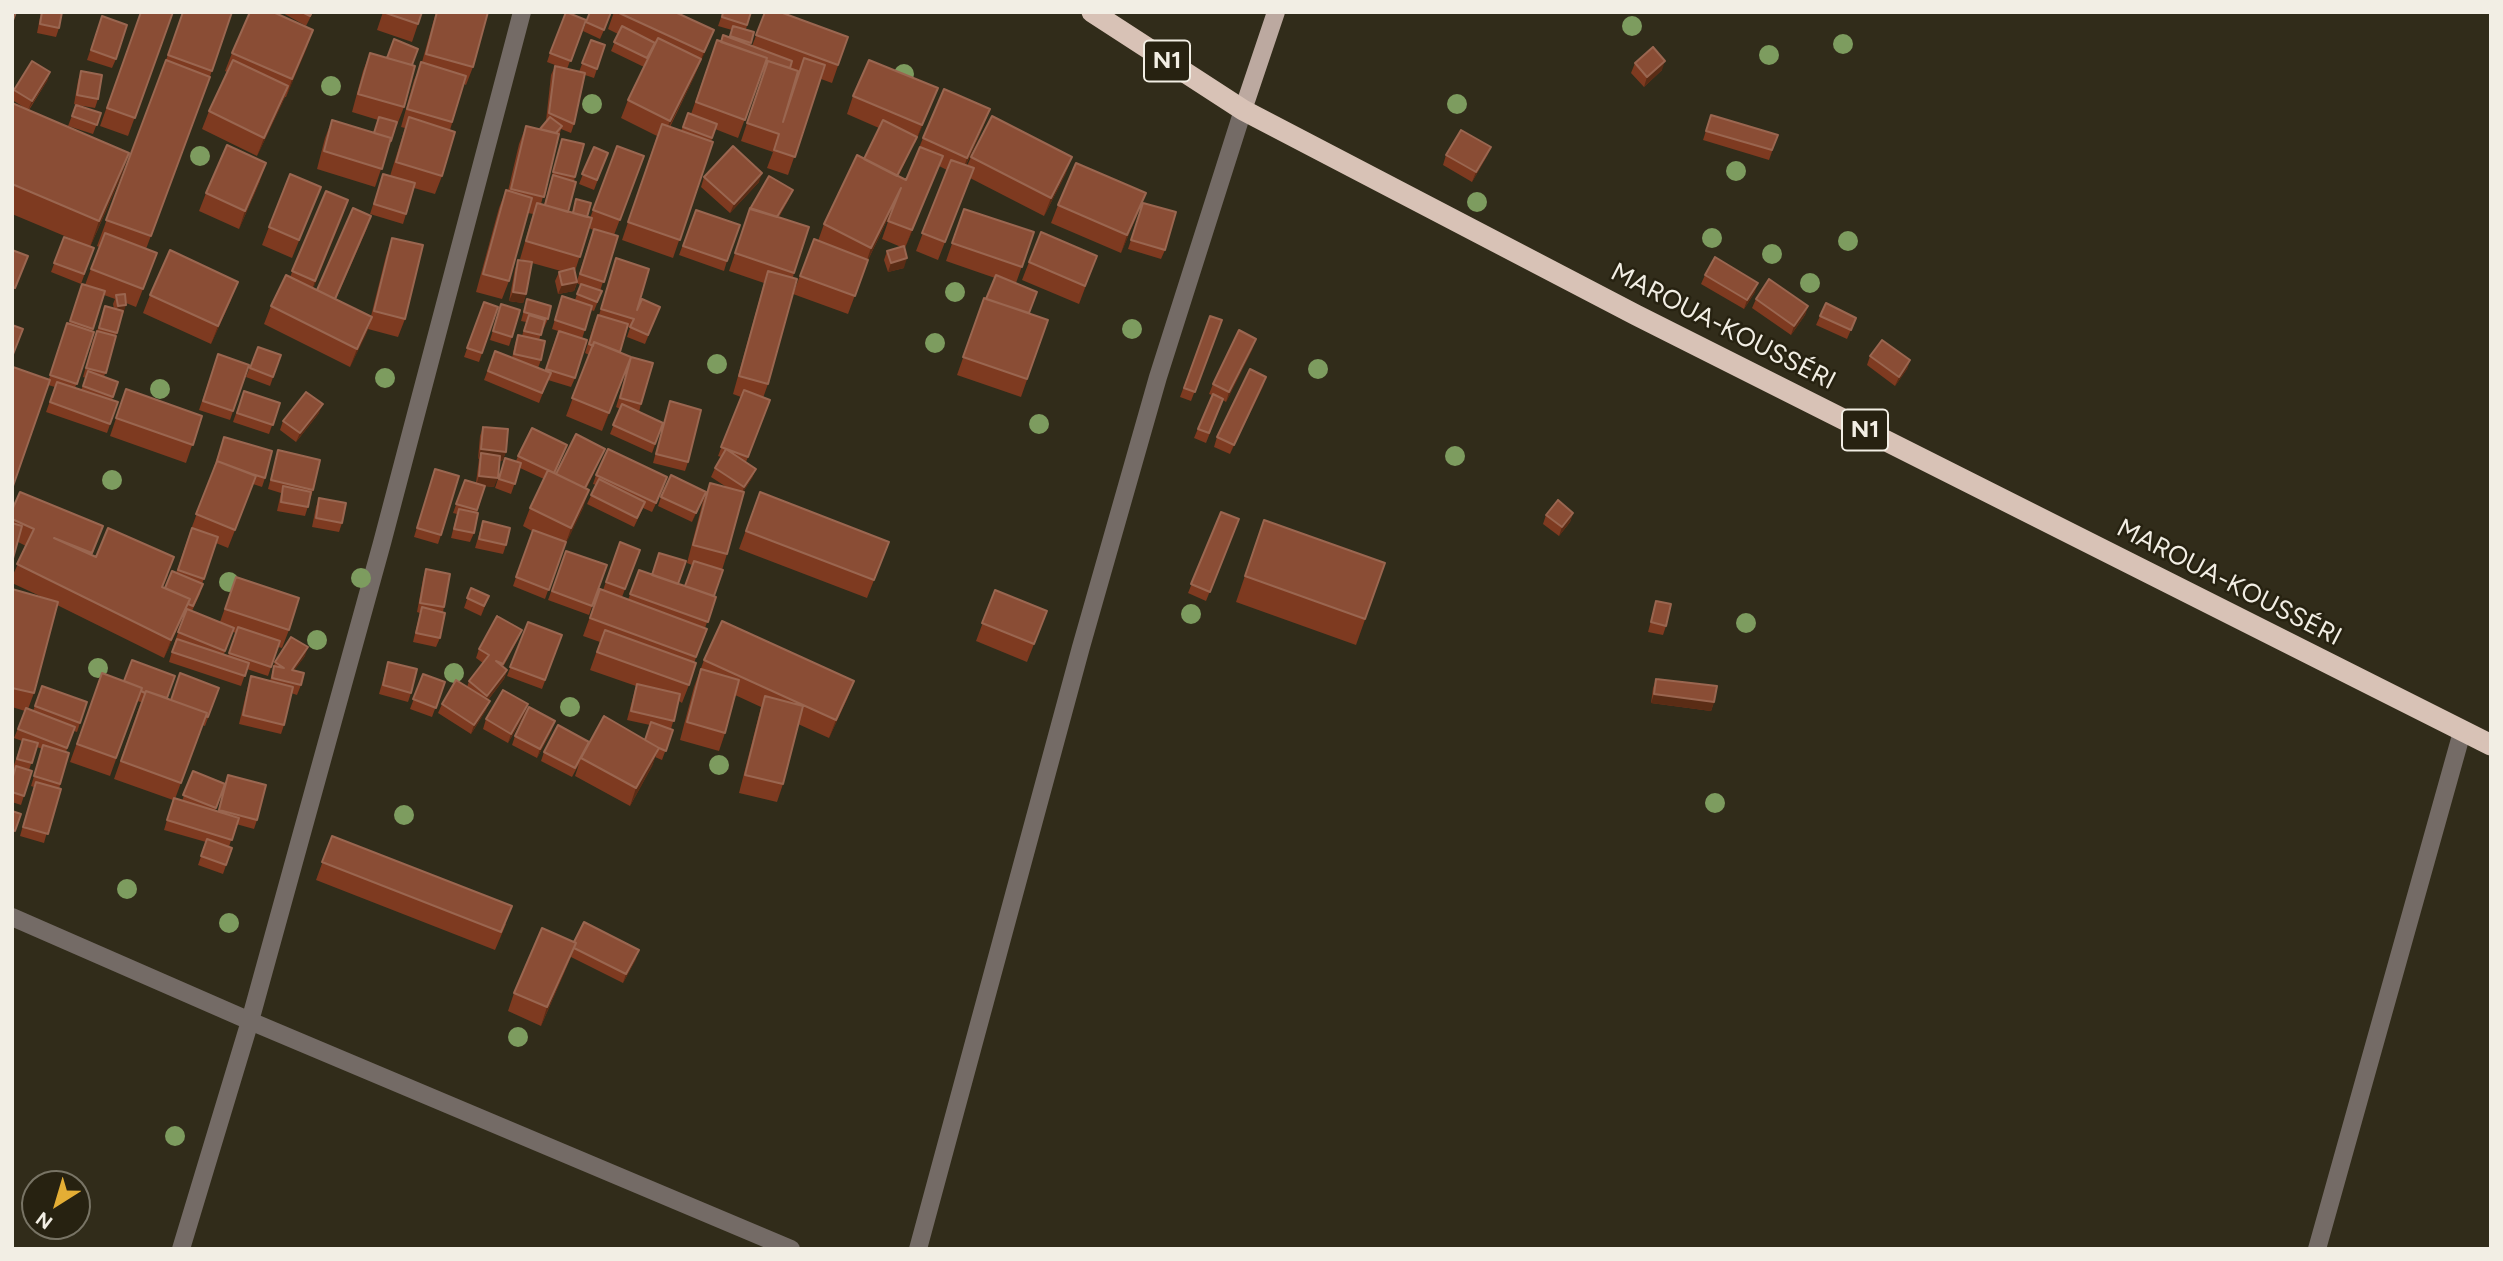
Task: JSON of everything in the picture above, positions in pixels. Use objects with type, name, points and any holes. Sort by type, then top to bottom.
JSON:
[{"type":"highway","name":"MAROUA-KOUSSÉRI","points":[[1092,12],[1243,110],[1636,315],[2491,745]]},
{"type":"main road","points":[[1243,110],[1276,12]]},
{"type":"street","points":[[181,1249],[250,1021],[382,543],[522,12]]},
{"type":"street","points":[[918,1249],[1081,647],[1158,377],[1243,110]]},
{"type":"street","points":[[2317,1249],[2462,732]]},
{"type":"street","points":[[12,916],[250,1021],[791,1249]]},
{"type":"building","points":[[42,12],[62,12],[59,28],[40,24]]},
{"type":"building","points":[[141,12],[173,12],[135,118],[107,108]]},
{"type":"building","points":[[183,12],[232,12],[212,71],[168,55]]},
{"type":"building","points":[[250,12],[273,12],[313,30],[292,79],[232,53]]},
{"type":"building","points":[[383,12],[422,12],[418,24]]},
{"type":"building","points":[[437,12],[488,12],[473,67],[426,54]]},
{"type":"building","points":[[566,12],[586,20],[571,61],[550,53]]},
{"type":"building","points":[[590,12],[611,12],[604,30],[586,22]]},
{"type":"building","points":[[617,12],[675,12],[714,30],[704,52]]},
{"type":"building","points":[[723,12],[751,12],[747,25],[722,17]]},
{"type":"building","points":[[765,12],[780,12],[848,37],[838,65],[756,35]]},
{"type":"building","points":[[102,16],[127,25],[116,59],[91,50]]},
{"type":"building","points":[[622,26],[655,43],[647,58],[614,42]]},
{"type":"building","points":[[733,26],[754,32],[751,43],[730,36]]},
{"type":"building","points":[[723,35],[792,61],[790,68],[768,61],[767,63],[767,58],[721,42]]},
{"type":"building","points":[[658,38],[701,59],[670,121],[628,100]]},
{"type":"building","points":[[394,39],[418,49],[412,65],[387,58]]},
{"type":"building","points":[[591,40],[605,45],[597,69],[582,63]]},
{"type":"building","points":[[717,40],[767,58],[745,120],[696,102]]},
{"type":"building","points":[[1653,47],[1665,61],[1647,77],[1635,63]]},
{"type":"building","points":[[370,53],[415,66],[404,107],[358,94]]},
{"type":"building","points":[[804,58],[825,65],[795,157],[774,150],[779,134],[747,123],[768,61],[798,71],[783,122]]},
{"type":"building","points":[[166,60],[210,77],[151,236],[106,220]]},
{"type":"building","points":[[233,60],[288,86],[264,138],[209,111]]},
{"type":"building","points":[[869,60],[938,88],[922,125],[853,96]]},
{"type":"building","points":[[32,61],[50,72],[32,101],[14,90]]},
{"type":"building","points":[[421,62],[466,76],[452,122],[407,109]]},
{"type":"building","points":[[555,66],[585,73],[574,124],[549,113]]},
{"type":"building","points":[[81,71],[102,75],[98,99],[77,95]]},
{"type":"building","points":[[944,89],[990,109],[967,158],[923,138]]},
{"type":"building","points":[[12,103],[129,153],[99,221],[12,184]]},
{"type":"building","points":[[76,105],[101,113],[97,125],[72,116]]},
{"type":"building","points":[[688,113],[717,124],[712,138],[683,127]]},
{"type":"building","points":[[1711,115],[1778,135],[1772,150],[1706,131]]},
{"type":"building","points":[[992,116],[1072,157],[1051,198],[971,157]]},
{"type":"building","points":[[379,117],[397,122],[391,141],[391,138],[374,133]]},
{"type":"building","points":[[409,117],[455,132],[442,176],[396,162]]},
{"type":"building","points":[[550,117],[562,126],[556,133],[540,129]]},
{"type":"building","points":[[332,120],[391,138],[382,169],[324,151]]},
{"type":"building","points":[[883,120],[917,137],[897,176],[864,159]]},
{"type":"building","points":[[662,124],[713,142],[680,240],[628,222]]},
{"type":"building","points":[[526,126],[559,134],[544,197],[511,189]]},
{"type":"building","points":[[1461,130],[1491,147],[1476,172],[1446,155]]},
{"type":"building","points":[[562,139],[584,144],[575,177],[553,172]]},
{"type":"building","points":[[227,145],[266,163],[245,211],[206,193]]},
{"type":"building","points":[[617,146],[644,156],[620,220],[593,210]]},
{"type":"building","points":[[733,146],[762,173],[734,204],[704,177]]},
{"type":"building","points":[[594,147],[608,153],[597,180],[582,174]]},
{"type":"building","points":[[920,147],[943,156],[912,230],[888,221],[901,188],[871,248],[824,224],[857,155],[906,180]]},
{"type":"building","points":[[951,160],[974,168],[945,242],[922,233]]},
{"type":"building","points":[[1076,163],[1146,193],[1127,235],[1058,205]]},
{"type":"building","points":[[290,174],[321,187],[299,240],[269,227]]},
{"type":"building","points":[[383,174],[415,183],[406,214],[374,204]]},
{"type":"building","points":[[553,175],[576,182],[568,212],[545,205]]},
{"type":"building","points":[[769,176],[793,190],[777,217],[750,209]]},
{"type":"building","points":[[506,190],[532,198],[509,281],[483,274]]},
{"type":"building","points":[[326,191],[348,200],[315,281],[292,271]]},
{"type":"building","points":[[576,199],[591,203],[587,217],[573,213]]},
{"type":"building","points":[[537,203],[592,218],[580,257],[526,241]]},
{"type":"building","points":[[1143,203],[1176,212],[1165,250],[1131,240]]},
{"type":"building","points":[[353,208],[371,216],[335,299],[317,290]]},
{"type":"building","points":[[750,208],[809,227],[794,273],[735,253]]},
{"type":"building","points":[[964,209],[1034,232],[1022,267],[952,243]]},
{"type":"building","points":[[696,210],[740,225],[727,261],[683,246]]},
{"type":"building","points":[[594,229],[618,236],[604,282],[580,274]]},
{"type":"building","points":[[1041,232],[1097,256],[1085,286],[1029,262]]},
{"type":"building","points":[[105,233],[157,253],[143,289],[91,269]]},
{"type":"building","points":[[64,237],[94,248],[84,274],[54,263]]},
{"type":"building","points":[[392,238],[423,245],[405,319],[374,311]]},
{"type":"building","points":[[814,239],[868,260],[855,296],[800,276]]},
{"type":"building","points":[[904,246],[907,258],[891,263],[887,251]]},
{"type":"building","points":[[12,250],[28,256],[15,288],[12,287]]},
{"type":"building","points":[[170,250],[238,282],[218,326],[150,295]]},
{"type":"building","points":[[1715,257],[1758,283],[1747,300],[1705,275]]},
{"type":"building","points":[[616,258],[649,269],[637,310],[642,299],[660,307],[648,335],[630,327],[634,319],[601,309]]},
{"type":"building","points":[[518,260],[532,262],[526,294],[513,292]]},
{"type":"building","points":[[574,268],[577,282],[562,285],[559,272]]},
{"type":"building","points":[[768,271],[797,279],[768,384],[739,376]]},
{"type":"building","points":[[286,275],[372,317],[357,349],[271,306]]},
{"type":"building","points":[[996,275],[1037,292],[1029,313],[986,299]]},
{"type":"building","points":[[1769,279],[1808,306],[1794,326],[1756,299]]},
{"type":"building","points":[[82,284],[105,291],[93,329],[70,321]]},
{"type":"building","points":[[581,284],[602,291],[597,302],[577,294]]},
{"type":"building","points":[[125,294],[126,305],[118,306],[116,295]]},
{"type":"building","points":[[562,296],[592,306],[585,330],[555,320]]},
{"type":"building","points":[[984,298],[1048,320],[1027,379],[963,357]]},
{"type":"building","points":[[527,299],[551,306],[548,319],[524,312]]},
{"type":"building","points":[[484,302],[498,307],[482,353],[467,348]]},
{"type":"building","points":[[1826,303],[1856,318],[1851,330],[1820,316]]},
{"type":"building","points":[[501,304],[520,310],[512,337],[493,331]]},
{"type":"building","points":[[105,306],[123,311],[117,333],[99,328]]},
{"type":"building","points":[[529,315],[545,320],[541,335],[524,331]]},
{"type":"building","points":[[598,315],[628,324],[620,352],[594,342],[593,346],[589,344]]},
{"type":"building","points":[[1210,316],[1222,320],[1195,392],[1184,388]]},
{"type":"building","points":[[67,323],[94,332],[77,384],[50,375]]},
{"type":"building","points":[[12,325],[23,329],[12,357]]},
{"type":"building","points":[[1239,330],[1256,339],[1229,392],[1213,384]]},
{"type":"building","points":[[97,331],[116,336],[106,373],[86,368]]},
{"type":"building","points":[[559,331],[587,340],[575,378],[546,369]]},
{"type":"building","points":[[518,335],[545,341],[541,360],[514,354]]},
{"type":"building","points":[[1882,340],[1910,360],[1899,377],[1870,356]]},
{"type":"building","points":[[594,342],[631,357],[609,413],[572,398]]},
{"type":"building","points":[[258,347],[281,355],[273,377],[250,368]]},
{"type":"building","points":[[495,351],[551,373],[542,393],[488,371]]},
{"type":"building","points":[[218,354],[249,365],[233,411],[203,401]]},
{"type":"building","points":[[631,357],[653,363],[641,404],[620,398]]},
{"type":"building","points":[[13,367],[50,380],[12,489],[12,369]]},
{"type":"building","points":[[1250,369],[1266,377],[1234,445],[1217,437]]},
{"type":"building","points":[[88,371],[118,382],[113,397],[83,386]]},
{"type":"building","points":[[57,382],[118,402],[110,424],[50,402]]},
{"type":"building","points":[[126,389],[202,416],[193,445],[116,418]]},
{"type":"building","points":[[744,390],[770,400],[748,457],[721,447]]},
{"type":"building","points":[[244,391],[280,403],[273,425],[237,413]]},
{"type":"building","points":[[306,392],[323,404],[300,433],[283,421]]},
{"type":"building","points":[[1213,394],[1223,399],[1209,433],[1198,429]]},
{"type":"building","points":[[670,401],[701,410],[688,462],[656,454]]},
{"type":"building","points":[[622,404],[663,423],[655,444],[613,425]]},
{"type":"building","points":[[483,427],[508,429],[506,452],[481,449]]},
{"type":"building","points":[[532,428],[567,445],[554,473],[518,456]]},
{"type":"building","points":[[576,434],[605,449],[585,488],[556,474]]},
{"type":"building","points":[[224,437],[272,451],[265,478],[217,461],[216,464]]},
{"type":"building","points":[[608,449],[667,477],[656,503],[596,475]]},
{"type":"building","points":[[726,449],[756,469],[744,487],[715,468]]},
{"type":"building","points":[[278,450],[320,460],[313,490],[271,480]]},
{"type":"building","points":[[481,453],[500,456],[498,478],[479,476]]},
{"type":"building","points":[[505,458],[521,463],[515,484],[499,479]]},
{"type":"building","points":[[217,461],[256,476],[235,530],[196,514]]},
{"type":"building","points":[[435,469],[459,476],[441,535],[417,528]]},
{"type":"building","points":[[548,470],[589,490],[571,528],[530,508]]},
{"type":"building","points":[[671,475],[706,492],[696,513],[661,497]]},
{"type":"building","points":[[599,479],[645,502],[637,518],[591,495]]},
{"type":"building","points":[[465,480],[485,486],[477,510],[456,504]]},
{"type":"building","points":[[710,483],[744,492],[727,554],[693,545]]},
{"type":"building","points":[[283,486],[311,492],[308,507],[281,502]]},
{"type":"building","points":[[20,492],[103,526],[92,553],[54,538],[96,557],[108,528],[174,557],[162,587],[190,599],[171,640],[17,564],[34,529],[12,519],[12,510]]},
{"type":"building","points":[[760,492],[889,542],[874,580],[746,531]]},
{"type":"building","points":[[319,498],[346,503],[342,523],[316,518]]},
{"type":"building","points":[[1558,500],[1573,513],[1562,527],[1546,515]]},
{"type":"building","points":[[459,509],[478,513],[474,533],[454,529]]},
{"type":"building","points":[[1221,512],[1239,519],[1210,592],[1191,584]]},
{"type":"building","points":[[1264,520],[1385,563],[1365,619],[1245,576]]},
{"type":"building","points":[[483,521],[510,528],[506,545],[479,539]]},
{"type":"building","points":[[12,523],[22,526],[12,562]]},
{"type":"building","points":[[192,528],[218,537],[204,579],[178,570]]},
{"type":"building","points":[[533,530],[566,542],[549,590],[516,577]]},
{"type":"building","points":[[620,542],[640,550],[625,589],[606,582]]},
{"type":"building","points":[[566,551],[607,565],[592,606],[552,591]]},
{"type":"building","points":[[659,553],[686,561],[678,584],[652,575]]},
{"type":"building","points":[[694,561],[723,570],[714,596],[685,586]]},
{"type":"building","points":[[426,569],[450,574],[444,607],[420,603]]},
{"type":"building","points":[[639,570],[716,597],[708,622],[630,594]]},
{"type":"building","points":[[172,571],[203,584],[193,606],[188,604],[190,599],[165,588]]},
{"type":"building","points":[[236,577],[299,598],[289,630],[225,609]]},
{"type":"building","points":[[471,588],[489,596],[484,606],[467,598]]},
{"type":"building","points":[[12,589],[58,602],[34,693],[12,688]]},
{"type":"building","points":[[600,589],[707,629],[696,657],[590,618]]},
{"type":"building","points":[[995,590],[1047,611],[1034,644],[982,623]]},
{"type":"building","points":[[1656,601],[1671,604],[1666,626],[1651,622]]},
{"type":"building","points":[[422,607],[445,613],[440,638],[416,633]]},
{"type":"building","points":[[187,609],[234,628],[225,651],[178,632]]},
{"type":"building","points":[[497,616],[522,630],[503,664],[496,661],[507,670],[487,696],[469,681],[489,655],[479,649]]},
{"type":"building","points":[[722,621],[854,681],[836,720],[704,660]]},
{"type":"building","points":[[528,622],[562,635],[545,680],[510,667]]},
{"type":"building","points":[[238,627],[280,641],[271,667],[229,653]]},
{"type":"building","points":[[605,630],[696,663],[689,685],[597,652]]},
{"type":"building","points":[[291,637],[308,647],[292,670],[304,673],[301,685],[272,678],[274,666],[284,668],[275,662]]},
{"type":"building","points":[[177,639],[249,663],[245,676],[172,652]]},
{"type":"building","points":[[132,660],[175,676],[167,698],[146,691],[145,693],[141,691],[142,688],[124,681]]},
{"type":"building","points":[[388,662],[417,669],[411,693],[383,685]]},
{"type":"building","points":[[701,669],[739,680],[725,733],[687,722]]},
{"type":"building","points":[[102,673],[142,688],[116,758],[77,744]]},
{"type":"building","points":[[180,673],[219,688],[208,717],[207,713],[171,700]]},
{"type":"building","points":[[423,674],[445,682],[436,708],[413,699]]},
{"type":"building","points":[[251,676],[293,687],[284,725],[243,715]]},
{"type":"building","points":[[1656,679],[1717,686],[1714,702],[1654,694]]},
{"type":"building","points":[[456,680],[490,701],[474,725],[442,704]]},
{"type":"building","points":[[637,684],[680,694],[674,721],[631,711]]},
{"type":"building","points":[[42,686],[87,702],[80,723],[35,706]]},
{"type":"building","points":[[503,690],[528,704],[511,734],[486,719]]},
{"type":"building","points":[[146,691],[207,713],[181,783],[121,761]]},
{"type":"building","points":[[765,696],[803,706],[783,784],[745,775]]},
{"type":"building","points":[[529,707],[555,721],[540,749],[515,736]]},
{"type":"building","points":[[26,708],[75,727],[67,748],[18,729]]},
{"type":"building","points":[[604,716],[659,748],[636,788],[581,758]]},
{"type":"building","points":[[651,722],[673,730],[666,751],[645,740]]},
{"type":"building","points":[[558,725],[589,742],[575,768],[544,752]]},
{"type":"building","points":[[23,739],[38,743],[32,763],[17,759]]},
{"type":"building","points":[[43,745],[69,753],[60,784],[34,776]]},
{"type":"building","points":[[16,766],[32,771],[24,796],[12,792]]},
{"type":"building","points":[[193,771],[225,784],[216,808],[183,795]]},
{"type":"building","points":[[228,775],[266,785],[257,820],[219,810]]},
{"type":"building","points":[[36,782],[61,789],[48,834],[23,827]]},
{"type":"building","points":[[174,798],[239,818],[232,840],[167,820]]},
{"type":"building","points":[[12,811],[21,814],[15,831],[12,830]]},
{"type":"building","points":[[332,836],[512,906],[501,932],[322,862]]},
{"type":"building","points":[[207,839],[232,848],[226,865],[201,856]]},
{"type":"building","points":[[584,922],[639,950],[626,974],[574,948],[574,942]]},
{"type":"building","points":[[542,928],[576,943],[547,1007],[514,993]]}]
